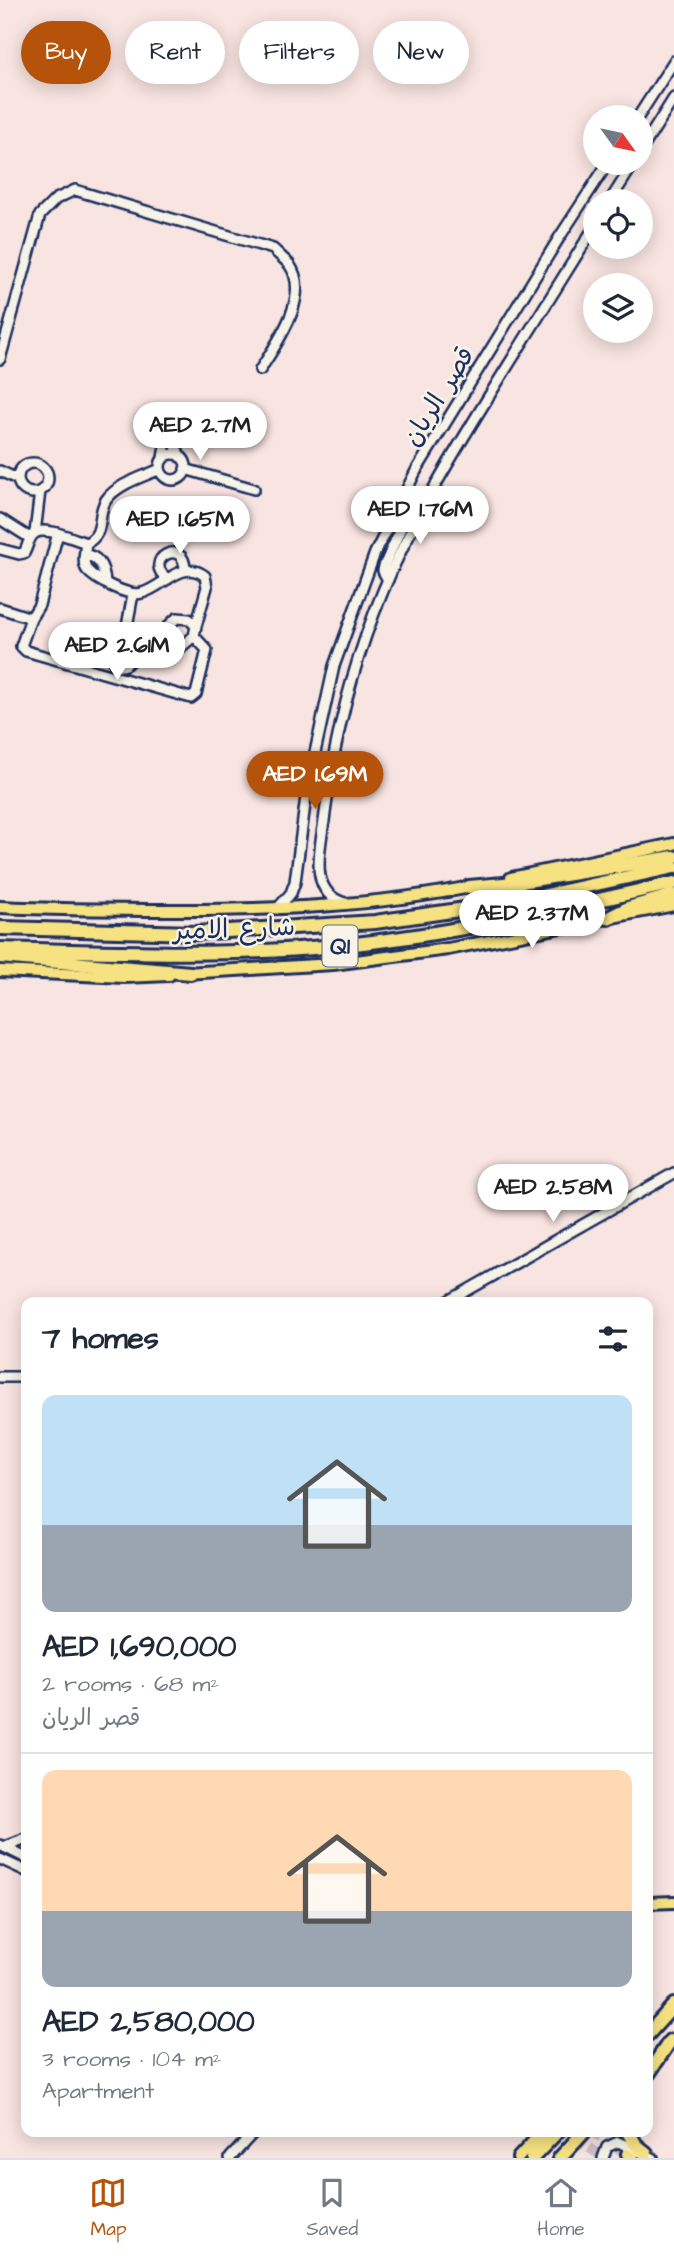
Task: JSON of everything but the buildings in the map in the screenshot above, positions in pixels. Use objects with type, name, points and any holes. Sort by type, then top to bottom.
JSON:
[{"type":"highway","points":[[468,887],[515,883],[674,857]]},
{"type":"highway","name":"شارع الامير","points":[[0,928],[196,933],[375,922],[514,902],[674,867]]},
{"type":"highway","name":"شارع الامير","points":[[0,949],[242,953],[334,946],[421,936],[505,922],[674,883]]},
{"type":"highway","points":[[608,918],[628,908],[674,895]]},
{"type":"highway","points":[[0,957],[191,973]]},
{"type":"highway","points":[[653,2028],[674,2005]]},
{"type":"highway","points":[[653,2060],[672,2039]]},
{"type":"highway","points":[[653,2067],[672,2039]]},
{"type":"highway","points":[[532,2158],[552,2137]]},
{"type":"highway","points":[[560,2158],[579,2137]]},
{"type":"highway","points":[[631,2137],[636,2145],[650,2156]]},
{"type":"main road","name":"شارع الامير","points":[[0,906],[60,910],[277,909],[347,904],[468,887],[674,844]]},
{"type":"main road","name":"شارع الامير","points":[[0,971],[124,977],[333,964],[503,939],[674,905]]},
{"type":"main road","points":[[653,1903],[674,1902]]},
{"type":"main road","points":[[517,2158],[537,2137]]},
{"type":"street","points":[[646,105],[674,61]]},
{"type":"street","points":[[653,131],[674,98]]},
{"type":"street","name":"قصر الريان","points":[[277,909],[291,893],[295,882],[307,789],[334,666],[375,553],[416,471],[600,175]]},
{"type":"street","points":[[0,359],[40,215],[56,199],[75,190],[273,249],[290,266],[297,290],[287,328],[260,370]]},
{"type":"street","name":"قصر الريان","points":[[347,904],[335,900],[328,892],[322,884],[319,872],[327,791],[345,708],[361,654],[406,529],[583,245]]},
{"type":"street","points":[[167,434],[172,436],[180,457],[185,469],[181,477],[173,480],[164,477],[160,469],[167,434]]},
{"type":"street","points":[[163,458],[169,454],[180,457]]},
{"type":"street","points":[[0,548],[24,553],[33,535],[40,491],[46,485],[48,476],[45,468],[38,463],[25,464],[19,471],[21,487],[28,492],[40,491]]},
{"type":"street","points":[[33,535],[43,530],[86,543],[92,540],[100,530],[103,506],[107,498],[117,489],[160,469]]},
{"type":"street","points":[[185,469],[254,489]]},
{"type":"street","points":[[0,471],[18,479]]},
{"type":"street","points":[[0,519],[33,535]]},
{"type":"street","points":[[389,524],[406,529]]},
{"type":"street","points":[[58,533],[40,605],[31,618],[21,646],[26,651],[191,698],[196,694],[207,652],[195,631],[207,587],[205,576],[197,569],[185,569],[152,589],[133,594],[105,582],[86,568],[86,543]]},
{"type":"street","points":[[168,579],[162,575],[159,567],[160,559],[166,554],[173,552],[181,555],[185,569]]},
{"type":"street","points":[[122,648],[133,594]]},
{"type":"street","points":[[0,608],[31,618]]},
{"type":"street","points":[[307,789],[314,796],[327,791]]},
{"type":"street","points":[[456,1297],[674,1172]]},
{"type":"street","points":[[0,1377],[21,1377]]},
{"type":"street","points":[[2,1846],[21,1840]]},
{"type":"street","points":[[2,1846],[21,1856]]},
{"type":"street","points":[[0,1859],[21,1869]]},
{"type":"street","points":[[229,2158],[249,2137]]},
{"type":"street","points":[[603,2158],[607,2147],[618,2142],[650,2156]]},
{"type":"tunnel","points":[[572,2137],[605,2158]]},
{"type":"tunnel","points":[[600,2137],[627,2154]]}]
